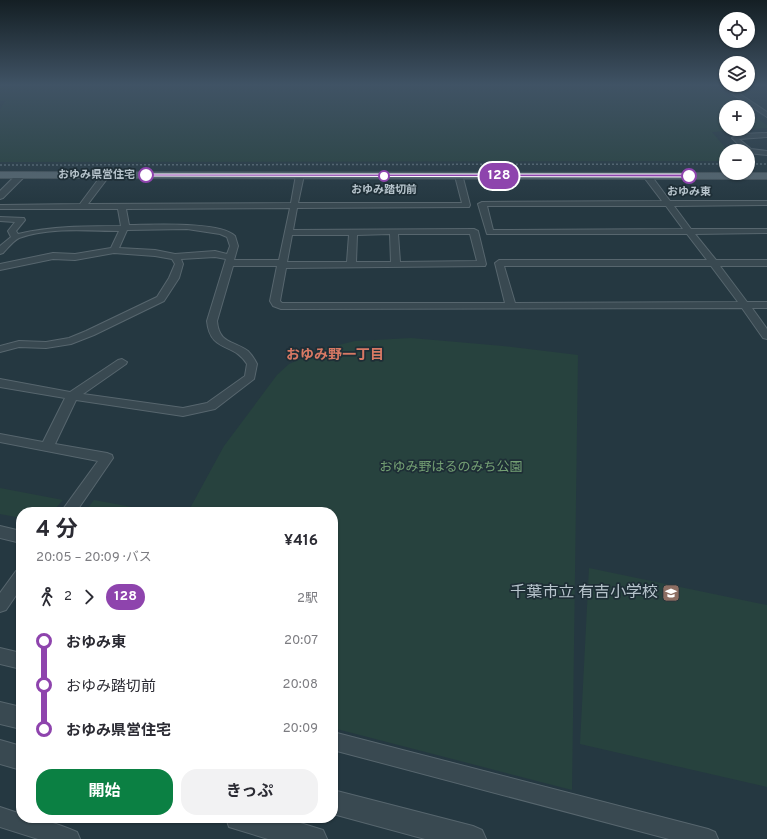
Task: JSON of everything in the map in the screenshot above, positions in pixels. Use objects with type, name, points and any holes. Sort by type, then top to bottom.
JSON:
[{"type":"main road","points":[[0,175],[767,176]]},
{"type":"street","points":[[767,135],[742,136],[735,138],[749,151],[767,153]]},
{"type":"street","points":[[0,196],[21,175]]},
{"type":"street","points":[[83,206],[106,175]]},
{"type":"street","points":[[300,176],[281,264],[275,301],[276,304],[281,306],[767,305]]},
{"type":"street","points":[[2,207],[466,205],[459,176]]},
{"type":"street","points":[[647,176],[714,263],[767,336]]},
{"type":"street","points":[[767,203],[482,204],[490,232],[767,231]]},
{"type":"street","points":[[114,250],[125,227],[122,207]]},
{"type":"street","points":[[0,220],[22,220],[12,231],[15,237]]},
{"type":"street","points":[[0,252],[15,237],[40,231],[60,229],[187,227],[222,232],[231,236],[234,241],[234,246],[212,321],[212,331],[215,338],[245,354],[252,364],[250,377],[211,406],[183,412],[72,396],[0,383]]},
{"type":"street","points":[[0,267],[53,256],[75,257],[114,250],[155,253],[175,257],[215,254],[231,260],[281,264],[482,264],[474,231],[288,233]]},
{"type":"street","points":[[351,265],[353,232]]},
{"type":"street","points":[[394,232],[396,264]]},
{"type":"street","points":[[0,349],[19,344],[46,345],[71,341],[161,299],[174,278],[178,264],[175,257]]},
{"type":"street","points":[[511,305],[499,263],[767,263]]},
{"type":"street","points":[[47,447],[72,396],[122,362]]},
{"type":"street","points":[[0,438],[107,458],[72,507]]},
{"type":"street","points":[[0,532],[16,536]]},
{"type":"street","points":[[0,605],[16,583]]},
{"type":"street","points":[[0,656],[16,660]]},
{"type":"street","points":[[0,713],[16,717]]},
{"type":"street","points":[[338,742],[708,839]]},
{"type":"street","points":[[0,752],[16,757]]},
{"type":"street","points":[[338,803],[473,839]]},
{"type":"street","points":[[0,817],[16,822]]},
{"type":"street","points":[[19,823],[70,839]]},
{"type":"street","points":[[256,823],[314,839]]},
{"type":"green space","points":[[0,124],[719,124],[719,131],[712,132],[722,144],[719,144],[719,161],[0,162]]},
{"type":"green space","points":[[755,124],[766,124],[767,128],[755,129]]},
{"type":"green space","name":"おゆみ野はるのみち公園","points":[[411,338],[503,346],[578,355],[572,790],[338,729],[338,507],[191,507],[224,446],[277,375],[289,364],[323,349],[355,341]]},
{"type":"green space","points":[[0,488],[63,500],[57,507],[16,507],[16,517],[0,514]]},
{"type":"green space","points":[[94,500],[132,507],[89,507]]},
{"type":"green space","points":[[589,568],[767,605],[767,787],[580,744]]},
{"type":"railway","points":[[0,165],[719,164]]},
{"type":"railway","points":[[755,164],[767,164]]},
{"type":"bus line","name":"128","points":[[146,175],[689,176]]},
{"type":"place","name":"おゆみ県営住宅","points":[[146,175]]},
{"type":"place","name":"おゆみ踏切前","points":[[384,176]]},
{"type":"place","name":"おゆみ東","points":[[689,176]]},
{"type":"place","name":"千葉市立 有吉小学校","points":[[671,593]]},
{"type":"district","name":"おゆみ野一丁目","points":[[335,355]]}]
